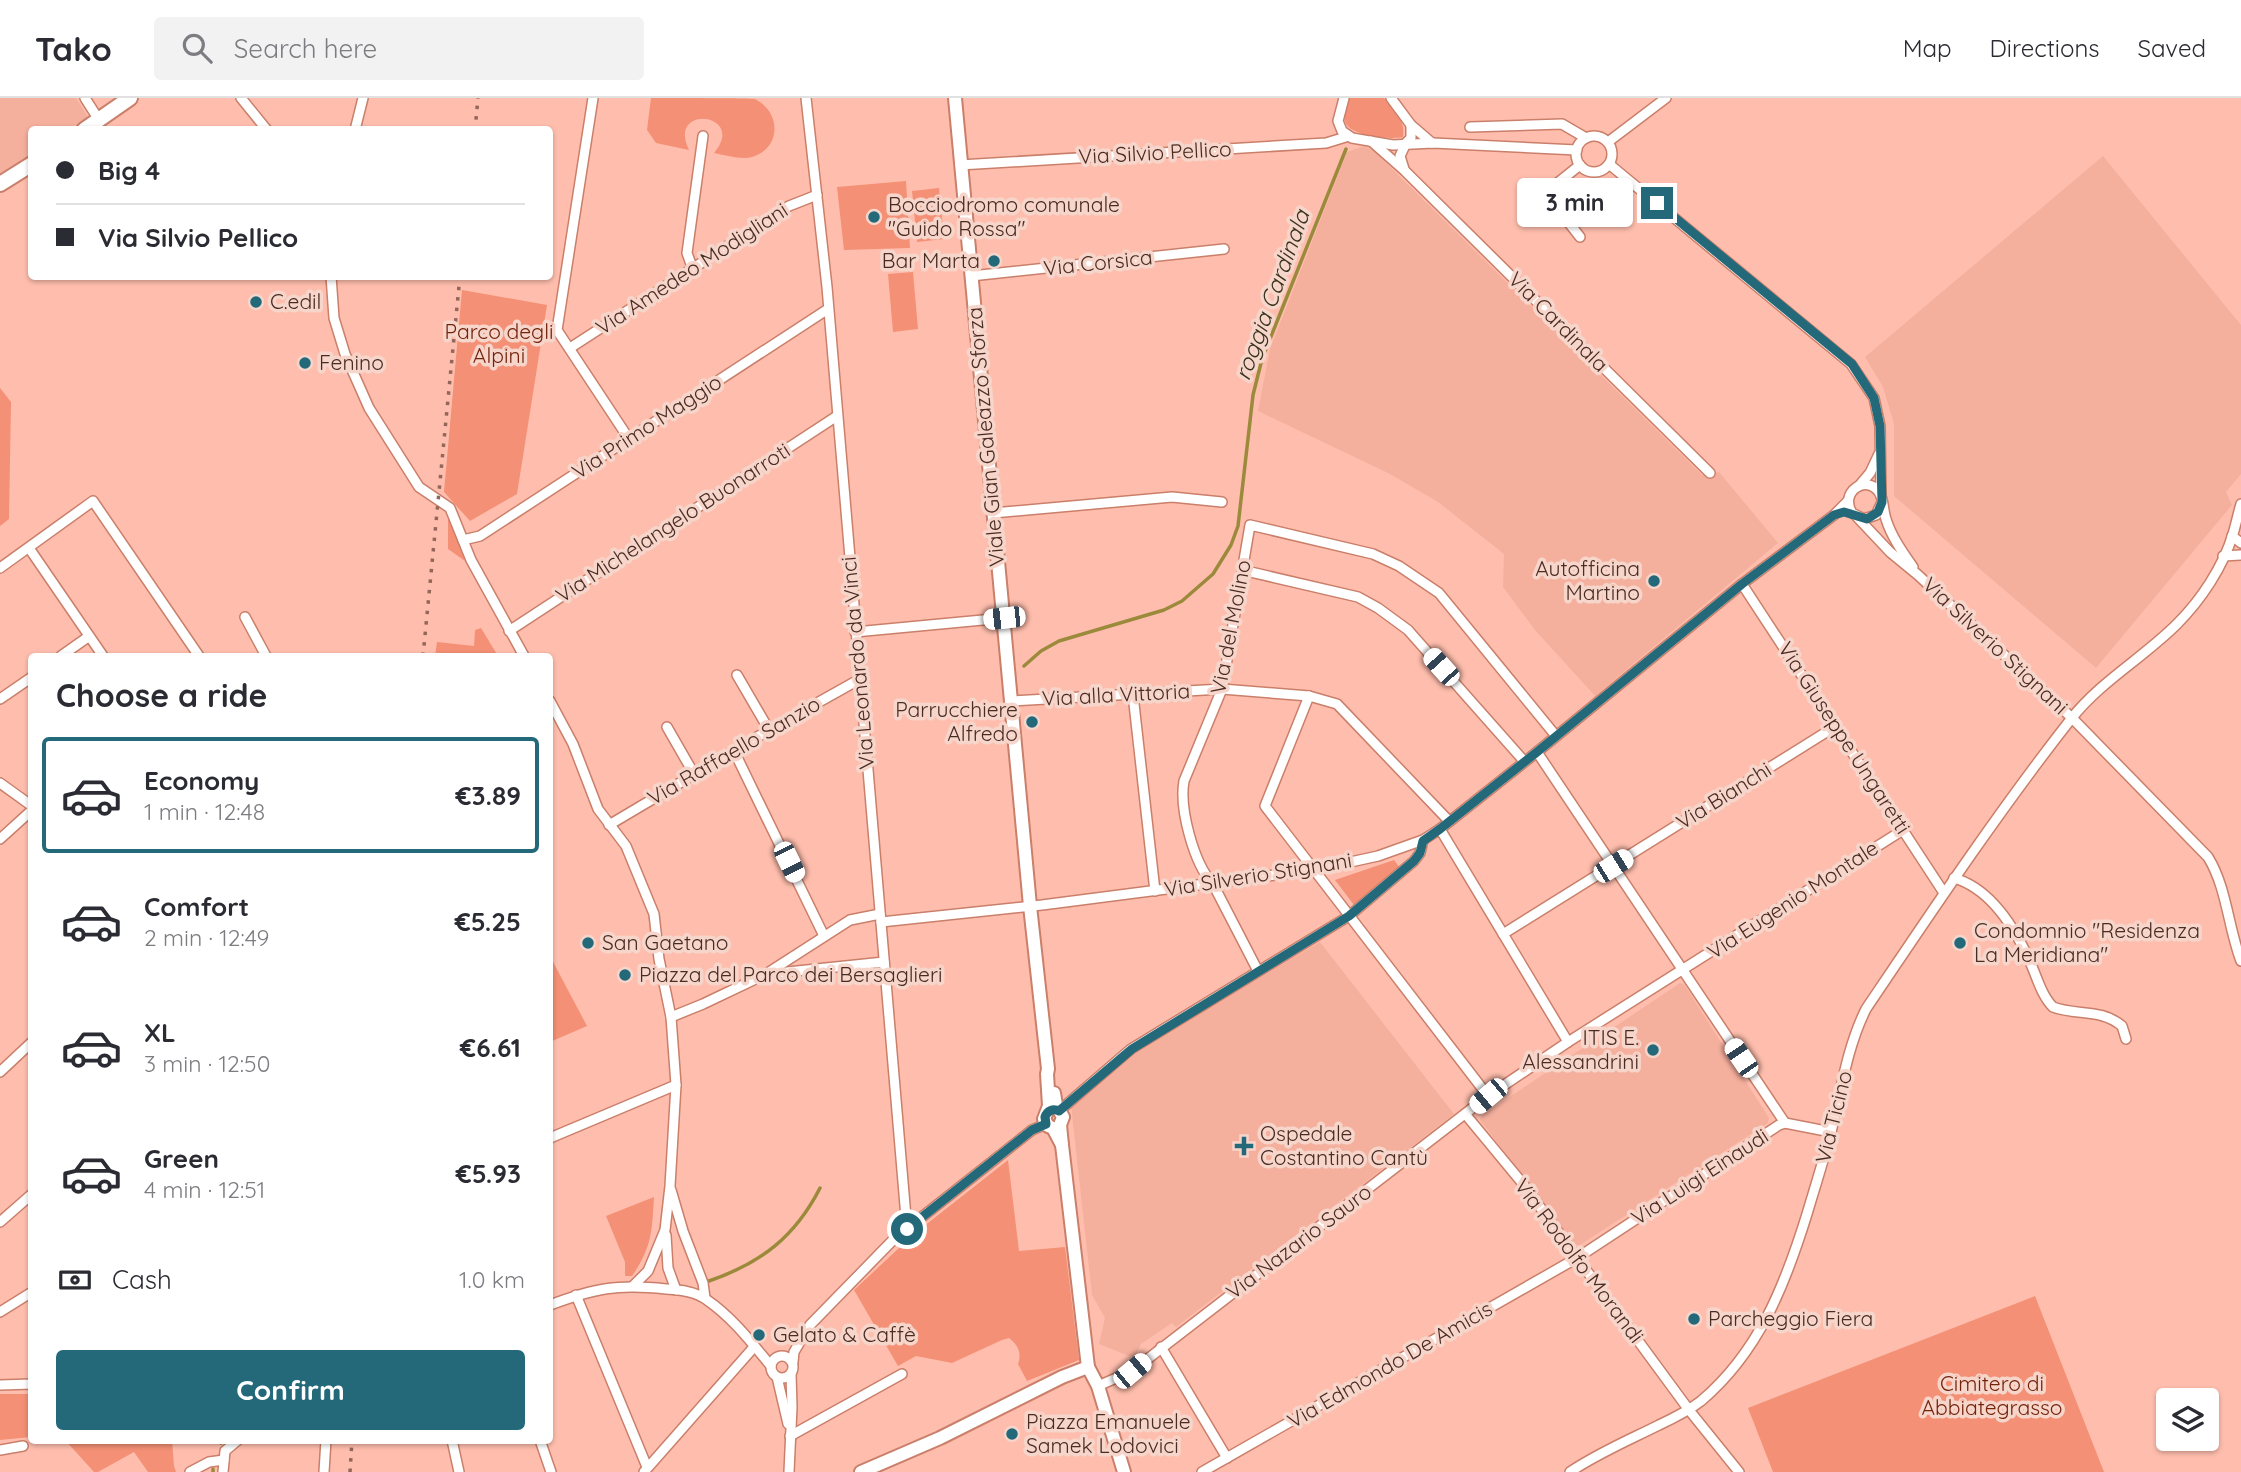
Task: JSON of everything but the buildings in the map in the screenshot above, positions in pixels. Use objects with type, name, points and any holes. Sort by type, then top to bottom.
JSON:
[{"type":"main road","points":[[90,126],[130,98]]},
{"type":"main road","points":[[0,184],[28,166]]},
{"type":"street","points":[[85,98],[99,120]]},
{"type":"street","points":[[241,98],[264,126]]},
{"type":"street","points":[[356,126],[363,98]]},
{"type":"street","points":[[593,98],[557,330],[629,439]]},
{"type":"street","name":"Via Leonardo da Vinci","points":[[806,98],[828,309],[907,1229]]},
{"type":"street","name":"Viale Gian Galeazzo Sforza","points":[[955,98],[1030,906],[1053,1120],[1062,1145],[1088,1367]]},
{"type":"street","points":[[1344,98],[1338,121],[1342,131],[1349,136],[1371,141],[1393,145],[1433,143],[1577,150]]},
{"type":"street","points":[[1391,98],[1411,125],[1433,143]]},
{"type":"street","points":[[1608,142],[1666,98]]},
{"type":"street","points":[[1470,127],[1562,124],[1586,138]]},
{"type":"street","points":[[1405,171],[1400,156],[1411,138],[1411,125]]},
{"type":"street","points":[[692,267],[687,253],[703,136]]},
{"type":"street","name":"Via Silvio Pellico","points":[[960,165],[1326,143],[1349,136]]},
{"type":"street","points":[[1597,137],[1608,142],[1612,153],[1609,164],[1602,170],[1585,170],[1580,165],[1577,150],[1586,138],[1597,137]]},
{"type":"street","name":"Via Cardinala","points":[[1371,141],[1405,171],[1710,473]]},
{"type":"street","points":[[1609,164],[1852,364],[1874,398],[1882,449],[1881,499],[1878,512],[1873,517],[1864,519],[1844,512],[1834,515]]},
{"type":"street","points":[[1580,165],[1550,189],[1548,196],[1580,237]]},
{"type":"street","name":"Via Amedeo Modigliani","points":[[570,348],[789,205],[817,195]]},
{"type":"street","name":"Via Corsica","points":[[971,276],[1224,249]]},
{"type":"street","points":[[331,280],[334,318],[345,354],[364,399],[419,487],[450,508],[471,560],[522,653]]},
{"type":"street","name":"Via Primo Maggio","points":[[463,540],[481,536],[828,309]]},
{"type":"street","name":"Via Michelangelo Buonarroti","points":[[509,631],[837,416]]},
{"type":"street","points":[[1855,515],[1848,501],[1851,492],[1870,473],[1882,449]]},
{"type":"street","points":[[1859,486],[1874,488],[1881,499]]},
{"type":"street","points":[[993,513],[1172,497],[1222,502]]},
{"type":"street","name":"Via Silverio Stignani","points":[[1881,499],[1886,520],[1918,575]]},
{"type":"street","points":[[0,568],[93,501],[197,653]]},
{"type":"street","name":"Via Silverio Stignani","points":[[766,974],[849,920],[1030,906],[1213,884],[1314,870],[1378,856],[1423,841],[1537,752],[1742,584],[1834,515],[1848,501]]},
{"type":"street","name":"Via Ticino","points":[[1570,1472],[1689,1410],[1734,1369],[1752,1345],[1780,1291],[1801,1233],[1861,1019],[2002,809],[2072,718],[2109,680],[2177,624],[2197,600],[2224,556],[2241,504]]},
{"type":"street","name":"Via Silverio Stignani","points":[[1855,515],[1889,552],[1918,575],[2072,718],[2208,857],[2218,876],[2241,961]]},
{"type":"street","name":"Via del Molino","points":[[1258,971],[1213,884],[1206,876],[1188,829],[1182,797],[1184,782],[1222,689],[1250,525],[1373,554],[1399,566],[1439,593],[1556,736]]},
{"type":"street","points":[[2232,536],[2241,543]]},
{"type":"street","points":[[29,548],[101,653]]},
{"type":"street","points":[[2224,556],[2241,555]]},
{"type":"street","points":[[1242,570],[1358,597],[1378,608],[1408,630],[1524,761]]},
{"type":"street","name":"Via Giuseppe Ungaretti","points":[[1742,584],[1944,893]]},
{"type":"street","points":[[244,617],[261,653]]},
{"type":"street","points":[[855,632],[1004,618]]},
{"type":"street","points":[[65,653],[88,637]]},
{"type":"street","points":[[737,674],[769,730]]},
{"type":"street","name":"Via Raffaello Sanzio","points":[[609,825],[860,679]]},
{"type":"street","points":[[0,699],[28,680]]},
{"type":"street","name":"Via alla Vittoria","points":[[1010,701],[1222,689],[1309,696],[1336,704],[1449,821]]},
{"type":"street","points":[[1133,695],[1155,891]]},
{"type":"street","points":[[1309,696],[1265,806],[1488,1096]]},
{"type":"street","points":[[553,707],[572,744],[598,809],[626,846],[654,914],[659,959],[671,1017],[676,1085],[665,1230],[668,1268],[676,1290]]},
{"type":"street","name":"Via Bianchi","points":[[1503,934],[1836,726]]},
{"type":"street","points":[[667,727],[694,774]]},
{"type":"street","points":[[734,751],[824,936]]},
{"type":"street","points":[[1537,752],[1785,1123]]},
{"type":"street","points":[[0,783],[28,805]]},
{"type":"street","points":[[0,839],[28,812]]},
{"type":"street","points":[[1440,829],[1568,1042]]},
{"type":"street","name":"Via Eugenio Montale","points":[[1568,1042],[1903,830]]},
{"type":"street","points":[[553,1304],[603,1288],[633,1286],[693,1293],[705,1298],[723,1313],[764,1357],[771,1366],[772,1373],[784,1378],[794,1369],[794,1352],[819,1314],[907,1229],[1032,1130],[1053,1120],[1132,1049],[1349,916],[1414,861],[1420,853],[1423,841]]},
{"type":"street","points":[[1954,878],[1967,882],[1983,894],[2012,926],[2053,1007],[2101,1014],[2122,1026],[2126,1039]]},
{"type":"street","points":[[671,1017],[766,974],[884,962]]},
{"type":"street","name":"Via Nazario Sauro","points":[[1098,1386],[1132,1371],[1488,1096],[1568,1042]]},
{"type":"street","points":[[0,1072],[28,1046]]},
{"type":"street","points":[[553,1137],[676,1085]]},
{"type":"street","name":"Via Rodolfo Morandi","points":[[1466,1115],[1523,1184],[1689,1410],[1739,1472]]},
{"type":"street","name":"Via Luigi Einaudi","points":[[1577,1258],[1785,1123],[1831,1132]]},
{"type":"street","points":[[670,1186],[705,1298]]},
{"type":"street","points":[[0,1222],[28,1198]]},
{"type":"street","points":[[633,1286],[648,1271],[665,1230]]},
{"type":"street","name":"Via Edmondo De Amicis","points":[[1202,1472],[1577,1258]]},
{"type":"street","points":[[0,1312],[28,1294]]},
{"type":"street","points":[[576,1295],[645,1470],[754,1347]]},
{"type":"street","points":[[1161,1348],[1227,1458]]},
{"type":"street","points":[[764,1357],[794,1352]]},
{"type":"street","points":[[780,1356],[793,1362]]},
{"type":"street","points":[[771,1366],[780,1356]]},
{"type":"street","points":[[861,1472],[940,1438],[1062,1377],[1088,1367],[1098,1386],[1124,1472]]},
{"type":"street","points":[[789,1472],[791,1374]]},
{"type":"street","points":[[790,1436],[902,1374]]},
{"type":"street","points":[[777,1377],[790,1436]]},
{"type":"street","points":[[0,1385],[28,1384]]},
{"type":"street","points":[[223,1472],[225,1451],[233,1444]]},
{"type":"street","points":[[324,1472],[327,1444]]},
{"type":"street","points":[[453,1444],[459,1472]]},
{"type":"street","points":[[541,1444],[551,1472]]},
{"type":"street","points":[[0,1450],[23,1446]]},
{"type":"street","points":[[190,1472],[209,1462],[223,1460]]},
{"type":"shaded area","points":[[0,98],[76,98],[88,117],[74,126],[28,126],[28,157],[0,176]]},
{"type":"shaded area","points":[[1364,146],[1374,151],[1702,475],[1719,472],[1778,543],[1595,696],[1535,630],[1503,587],[1504,554],[1438,502],[1390,474],[1258,411],[1270,349],[1347,152]]},
{"type":"shaded area","points":[[2103,156],[2241,325],[2241,474],[2226,492],[2232,505],[2096,668],[1894,496],[1894,424],[1883,387],[1865,357]]},
{"type":"shaded area","name":"Ospedale Costantino Cantù","points":[[1320,942],[1454,1114],[1176,1327],[1172,1323],[1141,1344],[1134,1358],[1099,1344],[1105,1318],[1092,1295],[1071,1106],[1134,1052]]},
{"type":"shaded area","name":"ITIS E. Alessandrini","points":[[1680,983],[1684,984],[1769,1118],[1768,1123],[1580,1245],[1575,1245],[1480,1120],[1481,1116]]},
{"type":"green space","points":[[651,98],[755,99],[764,105],[774,121],[773,138],[762,152],[752,157],[738,158],[714,153],[722,139],[721,129],[715,122],[706,119],[696,120],[688,125],[685,135],[689,150],[656,143],[647,130]]},
{"type":"green space","points":[[1349,98],[1384,98],[1401,120],[1403,137],[1380,137],[1361,133],[1348,126],[1345,118]]},
{"type":"green space","name":"Bocciodromo comunale \"Guido Rossa\"","points":[[906,181],[910,248],[844,250],[837,187]]},
{"type":"green space","points":[[939,188],[944,239],[917,242],[912,191]]},
{"type":"green space","points":[[913,272],[918,329],[893,332],[888,274]]},
{"type":"green space","name":"Parco degli Alpini","points":[[462,290],[547,305],[517,494],[470,521],[444,492]]},
{"type":"green space","points":[[0,388],[11,402],[9,519],[0,526]]},
{"type":"green space","points":[[448,512],[457,534],[465,561],[448,549]]},
{"type":"green space","points":[[481,628],[496,653],[435,653],[437,642],[474,646],[475,630]]},
{"type":"green space","points":[[1394,860],[1400,868],[1354,905],[1335,880]]},
{"type":"green space","points":[[553,962],[587,1026],[553,1041]]},
{"type":"green space","points":[[1008,1160],[1019,1251],[1065,1247],[1079,1360],[1027,1381],[1018,1364],[1018,1350],[1009,1338],[952,1363],[916,1356],[898,1366],[854,1290],[914,1234]]},
{"type":"green space","points":[[654,1197],[647,1247],[632,1276],[625,1276],[625,1262],[606,1216]]},
{"type":"green space","name":"Cimitero di Abbiategrasso","points":[[2035,1296],[2104,1472],[1773,1472],[1748,1408]]},
{"type":"green space","points":[[0,1394],[28,1394],[28,1437],[0,1440]]},
{"type":"green space","points":[[69,1444],[172,1444],[176,1472],[148,1472],[134,1452],[94,1472]]},
{"type":"waterway","name":"roggia Cardinala","points":[[1024,666],[1041,651],[1059,641],[1164,610],[1182,601],[1213,574],[1231,545],[1238,526],[1253,395],[1262,359],[1346,149]]},
{"type":"waterway","name":"roggia Cardinala","points":[[709,1281],[745,1266],[775,1246],[799,1221],[820,1188]]},
{"type":"railway","points":[[475,126],[478,98]]},
{"type":"railway","points":[[423,653],[460,280]]},
{"type":"railway","points":[[350,1472],[352,1444]]},
{"type":"place","name":"Bocciodromo comunale \"Guido Rossa\"","points":[[874,217]]},
{"type":"place","name":"Bar Marta","points":[[994,261]]},
{"type":"place","name":"C.edil","points":[[256,302]]},
{"type":"place","name":"Fenino","points":[[305,363]]},
{"type":"place","name":"Autofficina Martino","points":[[1654,581]]},
{"type":"place","name":"Parrucchiere Alfredo","points":[[1032,722]]},
{"type":"place","name":"San Gaetano","points":[[588,943]]},
{"type":"place","name":"Condomnio \"Residenza La Meridiana\"","points":[[1960,943]]},
{"type":"place","name":"Piazza del Parco dei Bersaglieri","points":[[625,975]]},
{"type":"place","name":"ITIS E. Alessandrini","points":[[1653,1050]]},
{"type":"place","name":"Ospedale Costantino Cantù","points":[[1244,1146]]},
{"type":"place","name":"Parcheggio Fiera","points":[[1694,1319]]},
{"type":"place","name":"Gelato & Caffè","points":[[759,1335]]},
{"type":"place","name":"Piazza Emanuele Samek Lodovici","points":[[1012,1434]]},
{"type":"route","points":[[907,1229],[1032,1130],[1046,1124],[1047,1112],[1059,1111],[1132,1049],[1349,916],[1414,861],[1420,853],[1423,841],[1537,752],[1742,584],[1834,515],[1844,512],[1867,519],[1878,512],[1882,502],[1880,426],[1874,398],[1852,364],[1657,203]]}]
